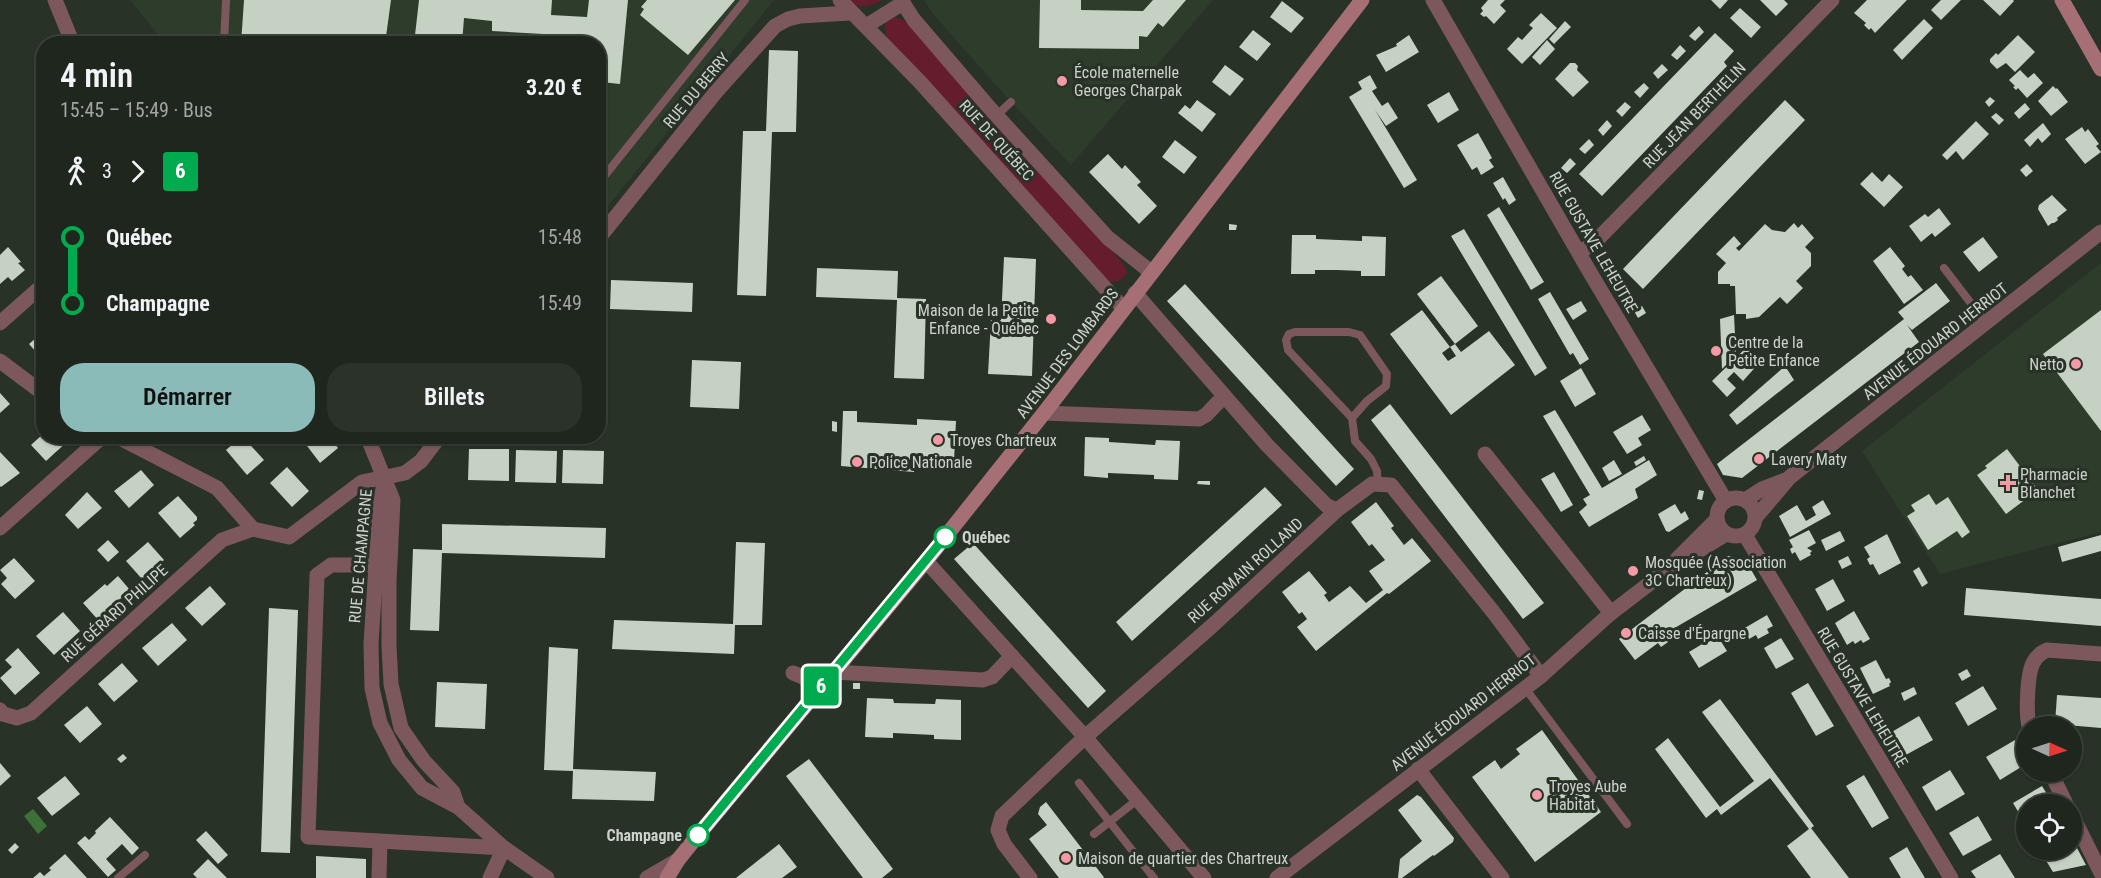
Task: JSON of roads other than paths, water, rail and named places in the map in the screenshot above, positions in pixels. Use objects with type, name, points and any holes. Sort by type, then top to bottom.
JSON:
[{"type":"street","points":[[55,0],[70,36]]},
{"type":"street","name":"RUE DE QUÉBEC","points":[[840,0],[850,13],[866,26],[920,82],[1123,308]]},
{"type":"street","name":"AVENUE DES LOMBARDS","points":[[667,878],[678,860],[926,561],[1044,413],[1362,0]]},
{"type":"street","name":"RUE GUSTAVE LEHEUTRE","points":[[1433,0],[1726,501]]},
{"type":"street","name":"RUE JEAN BERTHELIN","points":[[1579,252],[1592,245],[1832,0]]},
{"type":"street","points":[[2062,0],[2101,69]]},
{"type":"street","points":[[866,26],[903,2]]},
{"type":"street","name":"RUE DE QUÉBEC","points":[[903,2],[914,20],[996,116],[1108,238],[1151,272]]},
{"type":"street","name":"RUE DU BERRY","points":[[606,229],[715,93],[774,26],[800,16],[850,13]]},
{"type":"street","name":"AVENUE ÉDOUARD HERRIOT","points":[[1791,477],[2101,232]]},
{"type":"street","points":[[0,322],[36,291]]},
{"type":"street","points":[[1135,294],[1268,446],[1327,506],[1337,510]]},
{"type":"street","points":[[0,361],[36,388]]},
{"type":"street","points":[[1044,413],[1199,419],[1224,396]]},
{"type":"street","points":[[0,528],[94,444]]},
{"type":"street","points":[[132,444],[217,488],[254,529],[289,537],[362,482],[405,473],[421,460],[434,444]]},
{"type":"street","points":[[370,444],[385,479]]},
{"type":"street","points":[[1485,454],[1611,613]]},
{"type":"street","points":[[1745,500],[1762,489],[1791,477]]},
{"type":"street","points":[[1756,517],[1752,507],[1739,498],[1726,501],[1719,508],[1717,519],[1721,530],[1726,534],[1732,537],[1745,535],[1753,528],[1756,517],[1791,477]]},
{"type":"street","name":"RUE DE CHAMPAGNE","points":[[385,479],[380,503],[371,645],[372,688],[380,723],[399,760],[422,789],[459,807],[504,848],[548,878]]},
{"type":"street","name":"RUE DE CHAMPAGNE","points":[[385,479],[393,500],[389,582],[391,684],[401,728],[424,761],[453,792],[459,807]]},
{"type":"street","name":"RUE ROMAIN ROLLAND","points":[[1030,878],[1004,844],[998,830],[1002,816],[1085,737],[1337,510],[1372,484],[1378,485]]},
{"type":"street","points":[[1378,485],[1391,485],[1487,604],[1541,676]]},
{"type":"street","name":"AVENUE ÉDOUARD HERRIOT","points":[[1667,570],[1717,519]]},
{"type":"street","name":"RUE GÉRARD PHILIPE","points":[[0,710],[3,714],[17,718],[31,712],[222,540],[254,529]]},
{"type":"street","name":"AVENUE ÉDOUARD HERRIOT","points":[[1277,878],[1541,676],[1611,613],[1667,570],[1726,534]]},
{"type":"street","name":"RUE GUSTAVE LEHEUTRE","points":[[1745,535],[1951,878]]},
{"type":"street","points":[[926,561],[1085,737],[1203,878]]},
{"type":"street","points":[[375,565],[331,565],[317,575],[308,837],[504,848],[490,878]]},
{"type":"street","points":[[2027,716],[2032,665],[2039,654],[2046,650],[2101,654]]},
{"type":"street","points":[[833,672],[983,680],[992,677],[1012,656]]},
{"type":"street","points":[[793,673],[803,677],[818,690]]},
{"type":"street","points":[[1418,769],[1502,878]]},
{"type":"street","points":[[2082,834],[2101,873]]},
{"type":"street","points":[[379,878],[380,842]]},
{"type":"street","name":"AVENUE DES LOMBARDS","points":[[647,878],[678,860]]},
{"type":"lane","points":[[224,36],[226,0]]},
{"type":"lane","points":[[606,174],[745,0]]},
{"type":"lane","points":[[996,116],[1011,102]]},
{"type":"lane","points":[[1944,268],[1986,323]]},
{"type":"lane","points":[[1352,418],[1386,386],[1387,374],[1360,335],[1349,332],[1289,333],[1286,340],[1288,350],[1352,418],[1356,441],[1371,459],[1377,471],[1378,485]]},
{"type":"lane","points":[[1525,688],[1627,824]]},
{"type":"lane","points":[[1079,783],[1154,878]]},
{"type":"lane","points":[[1094,834],[1137,800]]},
{"type":"lane","points":[[118,878],[145,855]]},
{"type":"place","name":"École maternelle Georges Charpak","points":[[1062,81]]},
{"type":"place","name":"Maison de la Petite Enfance - Québec","points":[[1051,319]]},
{"type":"place","name":"Centre de la Petite Enfance","points":[[1716,351]]},
{"type":"place","name":"Netto","points":[[2076,364]]},
{"type":"place","name":"Troyes Chartreux","points":[[938,440]]},
{"type":"place","name":"Lavery Maty","points":[[1759,459]]},
{"type":"place","name":"Police Nationale","points":[[857,462]]},
{"type":"place","name":"Pharmacie Blanchet","points":[[2008,483]]},
{"type":"place","name":"Québec","points":[[945,537]]},
{"type":"place","name":"Mosquée (Association 3C Chartreux)","points":[[1633,571]]},
{"type":"place","name":"Caisse d'Épargne","points":[[1626,633]]},
{"type":"place","name":"Troyes Aube Habitat","points":[[1537,795]]},
{"type":"place","name":"Champagne","points":[[698,835]]},
{"type":"place","name":"Maison de quartier des Chartreux","points":[[1066,858]]}]
